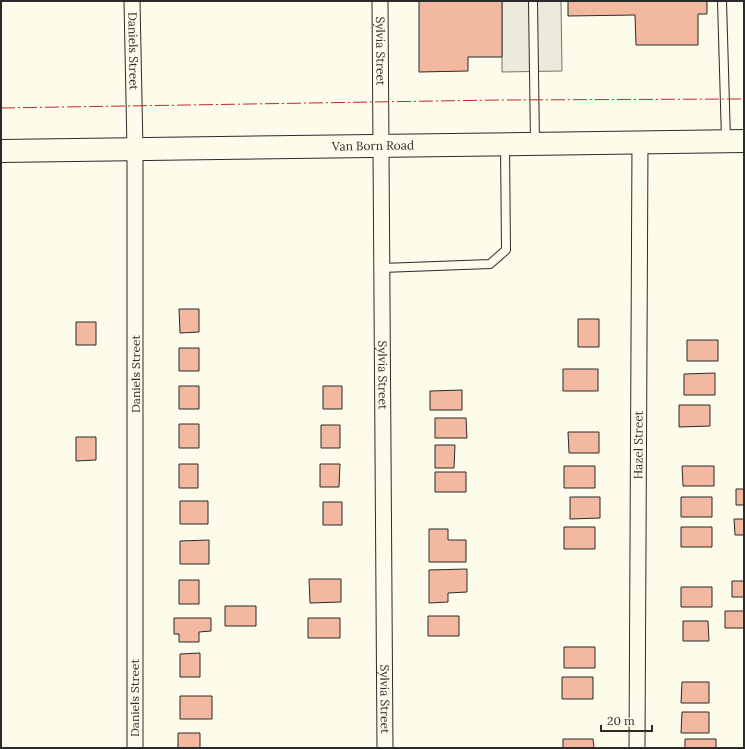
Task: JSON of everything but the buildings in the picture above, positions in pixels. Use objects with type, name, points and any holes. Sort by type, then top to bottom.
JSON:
[{"type":"main road","name":"Van Born Road","points":[[1,151],[735,141]]},
{"type":"street","name":"Daniels Street","points":[[132,1],[135,149],[135,748]]},
{"type":"street","name":"Sylvia Street","points":[[380,1],[385,748]]},
{"type":"street","name":"Hazel Street","points":[[637,748],[640,142]]},
{"type":"lane","points":[[533,1],[535,143]]},
{"type":"lane","points":[[722,1],[735,141]]},
{"type":"lane","points":[[382,268],[490,264],[506,250],[504,144]]},
{"type":"shaded area","points":[[502,1],[561,1],[562,71],[502,72]]},
{"type":"power","points":[[1,108],[498,100],[744,99]]}]
